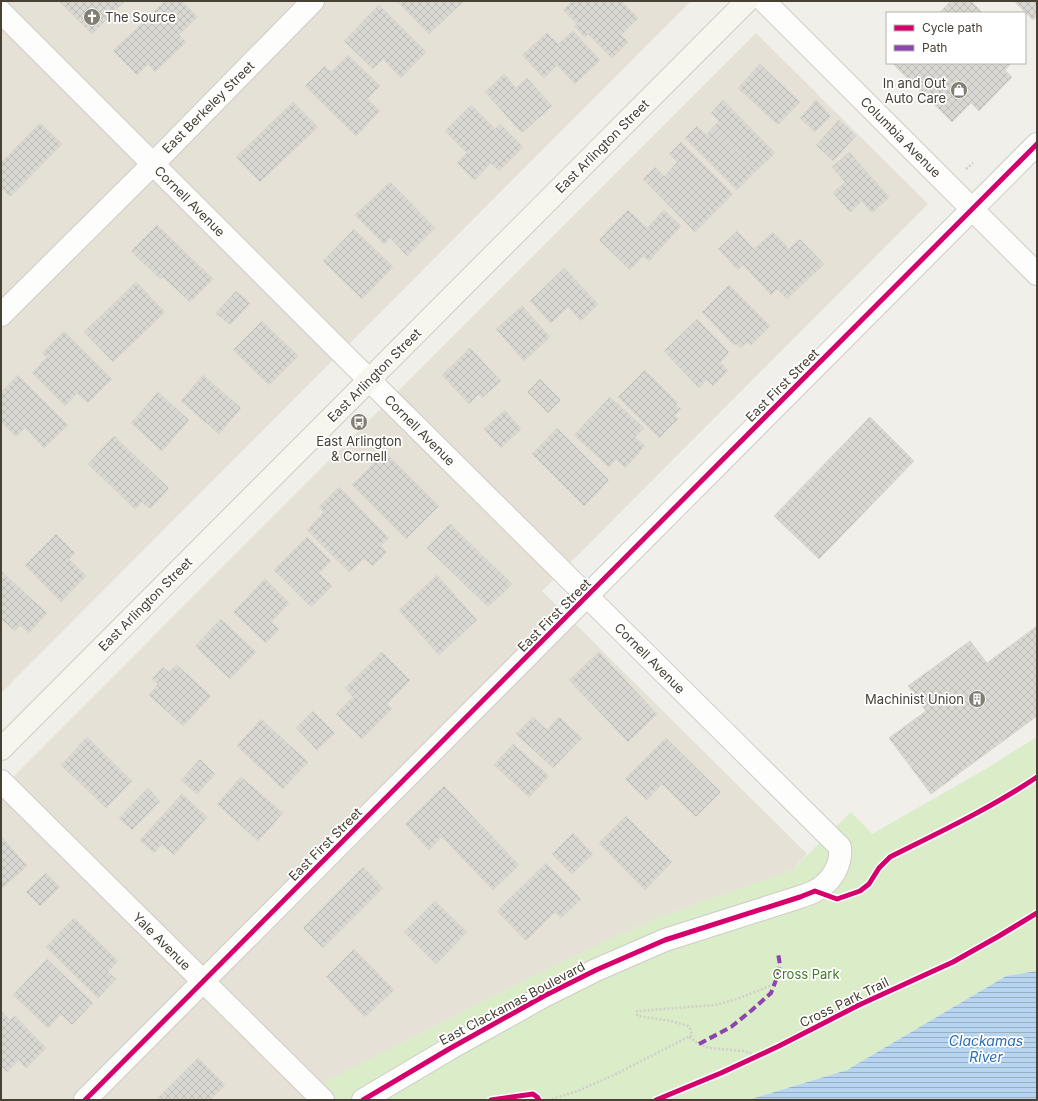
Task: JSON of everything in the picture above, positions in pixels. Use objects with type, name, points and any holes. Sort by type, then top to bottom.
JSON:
[{"type":"main road","name":"East Arlington Street","points":[[1,749],[746,1]]},
{"type":"street","name":"East Berkeley Street","points":[[1,315],[153,164],[313,1]]},
{"type":"street","name":"Columbia Avenue","points":[[764,1],[1037,274]]},
{"type":"street","name":"Cornell Avenue","points":[[1,12],[369,380],[840,847]]},
{"type":"street","name":"East First Street","points":[[85,1100],[1037,144]]},
{"type":"street","name":"Yale Avenue","points":[[1,781],[322,1100]]},
{"type":"street","name":"East Clackamas Boulevard","points":[[363,1100],[504,1018],[596,970],[665,940],[815,891],[832,875],[838,865],[840,847]]},
{"type":"path","points":[[548,1100],[585,1088],[618,1073],[692,1035],[688,1026],[670,1021],[638,1016],[636,1013],[637,1010],[714,1005],[775,984]]},
{"type":"path","points":[[689,1037],[699,1044],[709,1048],[744,1051],[758,1056]]},
{"type":"path","points":[[491,1100],[533,1094],[539,1100]]},
{"type":"shaded area","points":[[1,1],[691,1],[1,693]]},
{"type":"shaded area","points":[[756,33],[928,204],[542,591],[807,854],[792,870],[654,919],[533,976],[330,1080],[308,1100],[1,1100],[1,789]]},
{"type":"green space","name":"Cross Park","points":[[1037,737],[1037,971],[1006,976],[847,1070],[748,1100],[308,1100],[330,1080],[533,976],[654,919],[792,870],[851,812],[872,834],[984,770]]},
{"type":"water","name":"Clackamas River","points":[[1037,971],[1037,1100],[748,1100],[847,1070],[1006,976]]},
{"type":"building","name":"The Source","points":[[59,1],[125,1],[92,34]]},
{"type":"building","points":[[165,1],[182,1],[197,17],[179,35],[186,42],[155,72],[148,64],[137,75],[113,51]]},
{"type":"building","points":[[397,1],[464,1],[429,34]]},
{"type":"building","points":[[572,1],[621,1],[638,18],[621,35],[628,42],[612,58],[588,34],[585,37],[574,26],[577,24],[563,10]]},
{"type":"building","points":[[951,1],[971,1],[982,12],[940,12]]},
{"type":"building","points":[[1014,1],[1037,1],[1037,16],[1033,20]]},
{"type":"building","points":[[379,5],[426,52],[401,78],[383,59],[373,69],[344,41]]},
{"type":"building","points":[[573,31],[600,60],[575,84],[557,65],[544,78],[522,55],[547,33],[558,44]]},
{"type":"building","points":[[348,55],[380,86],[367,99],[380,111],[356,136],[305,86],[325,66],[331,72]]},
{"type":"building","points":[[760,64],[800,102],[778,125],[738,88]]},
{"type":"building","name":"In and Out Auto Care","points":[[893,64],[1011,64],[1005,70],[1012,77],[979,111],[971,103],[952,122]]},
{"type":"building","points":[[504,74],[516,88],[527,78],[552,106],[522,133],[485,92]]},
{"type":"building","points":[[723,100],[775,153],[756,171],[712,128],[719,121],[711,113]]},
{"type":"building","points":[[816,100],[831,116],[815,132],[800,118]]},
{"type":"building","points":[[293,102],[318,127],[260,182],[236,157]]},
{"type":"building","points":[[471,105],[495,129],[500,124],[523,147],[499,171],[491,163],[475,180],[457,163],[467,153],[445,131]]},
{"type":"building","points":[[839,120],[856,136],[833,161],[816,145]]},
{"type":"building","points":[[40,123],[62,144],[10,197],[1,188],[1,163]]},
{"type":"building","points":[[697,126],[706,135],[712,128],[756,171],[737,190],[685,138]]},
{"type":"building","points":[[681,142],[733,194],[714,213],[671,169],[677,162],[669,154]]},
{"type":"building","points":[[849,152],[889,197],[872,213],[862,201],[850,212],[833,193],[845,182],[832,167]]},
{"type":"building","points":[[655,167],[664,176],[671,169],[714,213],[695,232],[643,179]]},
{"type":"building","points":[[390,182],[435,228],[407,256],[390,238],[384,244],[355,215]]},
{"type":"building","points":[[628,210],[647,228],[664,210],[681,226],[649,261],[643,256],[630,270],[599,240]]},
{"type":"building","points":[[157,225],[213,279],[190,302],[163,277],[160,279],[131,251]]},
{"type":"building","points":[[354,229],[393,267],[362,299],[323,261]]},
{"type":"building","points":[[737,231],[754,249],[773,232],[789,249],[800,239],[824,264],[787,299],[777,289],[771,295],[743,265],[738,270],[718,249]]},
{"type":"building","points":[[564,268],[598,304],[581,321],[568,307],[551,323],[530,301]]},
{"type":"building","points":[[136,282],[165,312],[113,362],[84,332]]},
{"type":"building","points":[[729,285],[770,326],[751,345],[747,342],[740,348],[736,344],[734,345],[702,312]]},
{"type":"building","points":[[236,291],[250,303],[230,325],[216,313]]},
{"type":"building","points":[[522,306],[550,337],[524,361],[496,329]]},
{"type":"building","points":[[697,319],[729,352],[720,362],[728,371],[713,386],[707,380],[699,388],[664,351]]},
{"type":"building","points":[[262,321],[298,356],[269,385],[233,350]]},
{"type":"building","points":[[64,331],[112,379],[88,403],[77,393],[65,406],[32,373],[47,357],[42,353]]},
{"type":"building","points":[[470,348],[501,381],[482,398],[479,394],[469,404],[442,375]]},
{"type":"building","points":[[645,370],[678,403],[676,404],[681,409],[674,416],[678,419],[659,438],[618,397]]},
{"type":"building","points":[[18,375],[68,425],[44,448],[25,428],[16,437],[1,421],[1,392]]},
{"type":"building","points":[[203,375],[241,408],[219,434],[181,401]]},
{"type":"building","points":[[540,379],[561,400],[548,413],[527,392]]},
{"type":"building","points":[[158,392],[189,420],[162,451],[131,423]]},
{"type":"building","points":[[610,397],[644,428],[635,437],[645,446],[625,468],[616,459],[609,467],[574,435]]},
{"type":"building","points":[[505,410],[521,429],[501,448],[484,429]]},
{"type":"building","points":[[870,417],[914,461],[819,559],[774,516]]},
{"type":"building","points":[[557,428],[609,480],[584,506],[532,454]]},
{"type":"building","points":[[114,436],[169,488],[150,509],[142,502],[135,509],[88,464]]},
{"type":"building","points":[[385,452],[439,506],[406,539],[352,485]]},
{"type":"building","points":[[339,487],[389,538],[381,546],[387,552],[373,566],[364,558],[349,572],[307,530],[324,512],[319,507]]},
{"type":"building","points":[[450,524],[512,584],[488,607],[427,548]]},
{"type":"building","points":[[56,534],[75,553],[69,559],[86,576],[61,602],[25,565]]},
{"type":"building","points":[[307,537],[331,561],[319,573],[332,586],[311,607],[274,570]]},
{"type":"building","points":[[2,572],[47,613],[29,633],[20,625],[15,631],[1,619]]},
{"type":"building","points":[[437,575],[477,620],[439,655],[399,610]]},
{"type":"building","points":[[265,579],[289,603],[271,622],[279,629],[266,643],[233,612]]},
{"type":"building","points":[[221,619],[256,652],[230,679],[195,646]]},
{"type":"building","name":"Machinist Union","points":[[1037,626],[1037,716],[931,794],[889,738],[926,711],[908,686],[970,641],[987,663]]},
{"type":"building","points":[[382,652],[410,680],[387,704],[392,709],[362,739],[336,714],[353,697],[345,688]]},
{"type":"building","points":[[599,652],[657,714],[628,742],[569,680]]},
{"type":"building","points":[[177,665],[211,696],[183,726],[149,695],[158,684],[152,679],[163,667],[169,672]]},
{"type":"building","points":[[313,711],[335,733],[317,750],[296,728]]},
{"type":"building","points":[[533,717],[547,730],[559,717],[582,738],[553,768],[516,734]]},
{"type":"building","points":[[261,719],[308,762],[283,789],[237,746]]},
{"type":"building","points":[[87,737],[132,781],[106,808],[61,765]]},
{"type":"building","points":[[666,738],[721,792],[696,817],[662,784],[647,800],[625,779]]},
{"type":"building","points":[[513,744],[549,776],[529,797],[494,765]]},
{"type":"building","points":[[200,759],[215,774],[197,794],[181,780]]},
{"type":"building","points":[[241,777],[283,813],[258,841],[217,804]]},
{"type":"building","points":[[444,786],[519,865],[493,890],[442,837],[429,850],[405,824]]},
{"type":"building","points":[[148,788],[160,801],[132,830],[119,818]]},
{"type":"building","points":[[182,794],[207,817],[174,855],[162,844],[154,853],[140,840]]},
{"type":"building","points":[[626,816],[672,862],[645,890],[599,843]]},
{"type":"building","points":[[573,833],[593,854],[572,874],[552,854]]},
{"type":"building","points":[[1,836],[27,866],[1,889]]},
{"type":"building","points":[[546,863],[581,899],[561,918],[555,912],[526,941],[497,911]]},
{"type":"building","points":[[363,867],[383,888],[323,948],[303,928]]},
{"type":"building","points":[[46,873],[60,887],[40,906],[26,892]]},
{"type":"building","points":[[435,901],[467,932],[436,964],[404,932]]},
{"type":"building","points":[[74,918],[118,961],[108,972],[116,979],[98,998],[46,947]]},
{"type":"building","points":[[354,949],[394,990],[365,1017],[326,977]]},
{"type":"building","points":[[47,959],[93,1003],[72,1025],[61,1014],[48,1028],[13,995]]},
{"type":"building","points":[[1,1011],[10,1020],[15,1016],[46,1048],[26,1068],[19,1060],[7,1072],[1,1066]]},
{"type":"building","points":[[198,1058],[225,1085],[210,1100],[156,1100]]},
{"type":"marked path","points":[[699,1044],[731,1027],[771,993],[780,965],[778,953]]},
{"type":"cycle path","points":[[85,1100],[1037,144]]},
{"type":"cycle path","points":[[363,1100],[449,1049],[544,996],[596,970],[665,940],[815,891],[837,899],[860,891],[869,884],[879,868],[890,857],[983,809],[1037,777]]},
{"type":"cycle path","name":"Cross Park Trail","points":[[656,1100],[721,1073],[779,1046],[859,1005],[953,962],[1037,913]]},
{"type":"cycle path","points":[[491,1100],[533,1094],[539,1100]]},
{"type":"place","name":"The Source","points":[[92,17]]},
{"type":"place","name":"In and Out Auto Care","points":[[959,90]]},
{"type":"place","name":"East Arlington & Cornell","points":[[359,422]]},
{"type":"place","name":"Machinist Union","points":[[977,699]]}]
